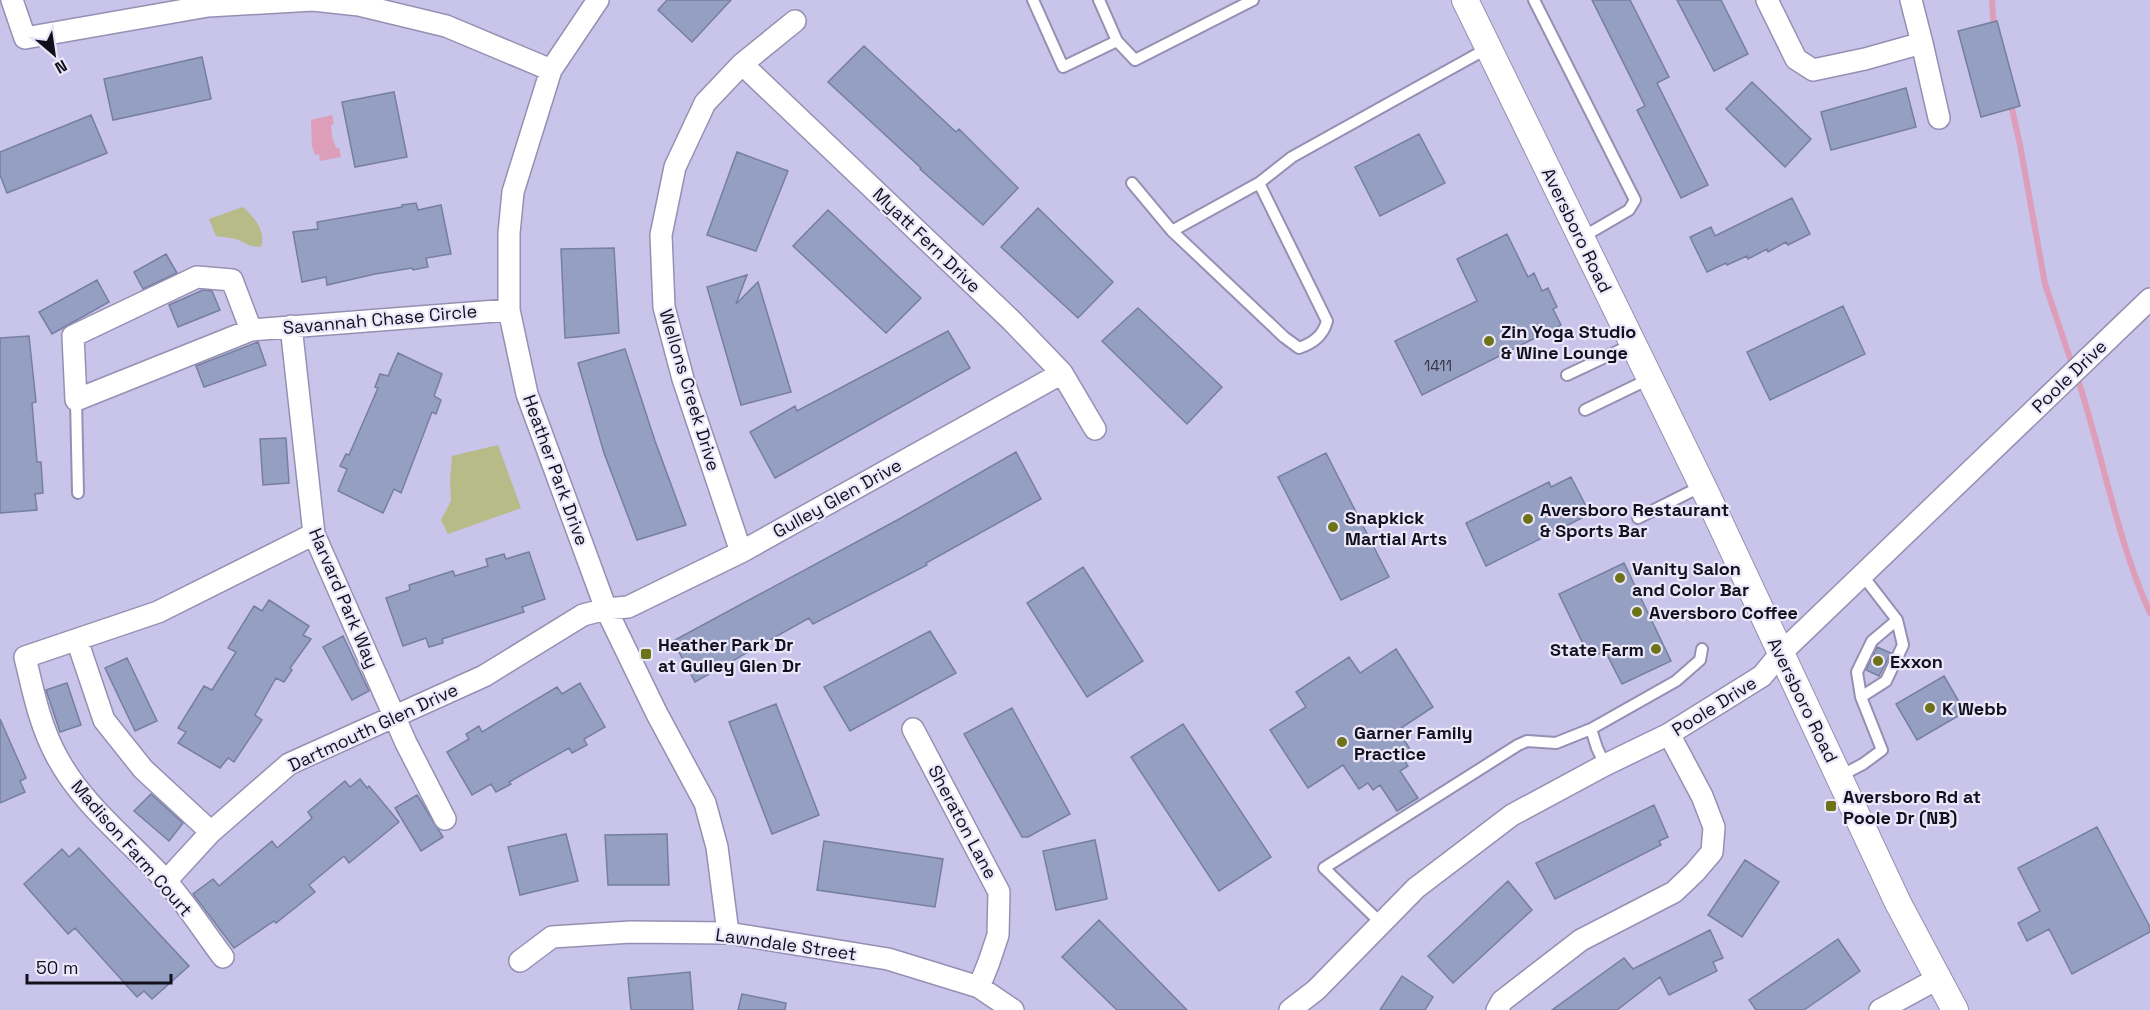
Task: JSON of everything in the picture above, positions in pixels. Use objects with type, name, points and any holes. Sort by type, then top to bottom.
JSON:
[{"type":"street","points":[[12,0],[25,38],[208,6],[313,0],[359,5],[446,27],[551,70]]},
{"type":"street","name":"Heather Park Drive","points":[[598,0],[551,70],[513,192],[509,232],[508,310],[528,394],[606,609],[657,714],[705,802],[717,847],[729,933]]},
{"type":"street","name":"Aversboro Road","points":[[1465,0],[1702,486],[1898,903],[1955,1010]]},
{"type":"street","points":[[1767,0],[1796,59],[1813,70],[1865,59],[1922,43]]},
{"type":"street","points":[[1911,0],[1939,118]]},
{"type":"street","name":"Wellons Creek Drive","points":[[741,552],[683,379],[664,307],[661,235],[675,167],[705,103],[742,64],[795,21]]},
{"type":"street","name":"Myatt Fern Drive","points":[[742,64],[1004,313],[1062,373],[1095,429]]},
{"type":"street","points":[[76,400],[73,336],[197,277],[232,280],[251,330]]},
{"type":"street","name":"Poole Drive","points":[[1290,1010],[1316,990],[1416,888],[1512,815],[1669,734],[1762,676],[1781,653],[2150,299]]},
{"type":"street","name":"Savannah Chase Circle","points":[[76,400],[251,330],[508,310]]},
{"type":"street","name":"Harvard Park Way","points":[[291,326],[314,534],[406,743],[446,819]]},
{"type":"street","name":"Gulley Glen Drive","points":[[606,609],[628,607],[741,552],[1062,373]]},
{"type":"street","name":"Madison Farm Court","points":[[223,957],[166,881],[106,823],[79,793],[56,756],[38,712],[25,657],[158,612],[314,534]]},
{"type":"street","name":"Dartmouth Glen Drive","points":[[166,881],[211,832],[289,764],[484,676],[583,615],[606,609]]},
{"type":"street","points":[[77,640],[104,720],[143,769],[211,832]]},
{"type":"street","name":"Sheraton Lane","points":[[913,729],[999,892],[998,935],[979,987]]},
{"type":"street","points":[[1497,1010],[1502,1001],[1581,940],[1674,892],[1712,852],[1714,827],[1702,796],[1669,734]]},
{"type":"street","name":"Lawndale Street","points":[[520,961],[552,937],[631,932],[729,933],[888,959],[979,987],[1013,1010]]},
{"type":"street","points":[[1880,1010],[1937,979]]},
{"type":"lane","points":[[1033,0],[1063,67],[1117,41]]},
{"type":"lane","points":[[1100,0],[1117,41],[1136,60],[1253,0]]},
{"type":"lane","points":[[1534,0],[1635,200],[1629,210],[1580,239]]},
{"type":"lane","points":[[1172,231],[1259,183],[1292,157],[1488,48]]},
{"type":"lane","points":[[1132,183],[1172,231],[1284,338],[1299,348],[1310,344],[1324,332],[1327,321],[1259,183]]},
{"type":"lane","points":[[1568,375],[1633,344]]},
{"type":"lane","points":[[1585,410],[1650,378]]},
{"type":"lane","points":[[76,400],[78,493]]},
{"type":"lane","points":[[1638,518],[1702,486]]},
{"type":"lane","points":[[1861,697],[1886,681],[1903,645],[1897,620],[1863,576]]},
{"type":"lane","points":[[1840,776],[1863,764],[1882,750],[1861,697],[1857,672],[1872,641],[1897,620]]},
{"type":"lane","points":[[1382,923],[1324,868],[1518,745],[1527,741],[1556,743],[1570,739],[1676,681],[1700,660],[1702,648]]},
{"type":"lane","points":[[1591,729],[1605,765]]},
{"type":"green space","points":[[243,207],[261,230],[261,247],[251,246],[236,239],[216,236],[209,219]]},
{"type":"green space","points":[[498,445],[521,508],[448,534],[441,520],[451,501],[452,456]]},
{"type":"shaded area","points":[[332,115],[334,124],[331,125],[332,137],[336,148],[339,148],[341,157],[320,161],[319,154],[315,155],[312,146],[311,120]]},
{"type":"building","points":[[667,0],[731,0],[692,42],[658,10]]},
{"type":"building","points":[[1592,0],[1630,0],[1669,77],[1657,83],[1708,185],[1681,198],[1637,110],[1645,106]]},
{"type":"building","points":[[1677,0],[1721,0],[1748,54],[1714,71]]},
{"type":"building","points":[[1997,21],[2020,106],[1981,117],[1958,31]]},
{"type":"building","points":[[864,46],[956,132],[959,129],[1018,188],[983,225],[828,82]]},
{"type":"building","points":[[202,57],[211,99],[113,120],[104,79]]},
{"type":"building","points":[[1752,82],[1811,139],[1785,167],[1726,109]]},
{"type":"building","points":[[1906,88],[1916,127],[1831,150],[1821,112]]},
{"type":"building","points":[[394,92],[407,157],[355,167],[342,102]]},
{"type":"building","points":[[91,115],[107,153],[7,193],[0,175],[0,152]]},
{"type":"building","points":[[1419,134],[1445,183],[1380,216],[1355,167]]},
{"type":"building","points":[[737,152],[788,171],[756,251],[707,235]]},
{"type":"building","points":[[1792,198],[1810,234],[1788,245],[1786,242],[1768,252],[1767,249],[1748,259],[1747,256],[1707,272],[1690,237],[1711,227],[1715,236]]},
{"type":"building","points":[[416,203],[418,210],[441,205],[451,254],[426,258],[428,267],[413,270],[412,268],[375,274],[327,285],[326,277],[302,282],[293,232],[318,229],[317,222]]},
{"type":"building","points":[[1038,208],[1113,282],[1078,318],[1001,247]]},
{"type":"building","points":[[828,210],[921,298],[886,333],[793,246]]},
{"type":"building","points":[[1507,234],[1528,277],[1534,273],[1542,291],[1548,288],[1557,307],[1553,309],[1561,325],[1422,395],[1395,341],[1477,301],[1457,259]]},
{"type":"building","points":[[614,248],[619,333],[565,338],[561,249]]},
{"type":"building","points":[[166,254],[177,273],[143,289],[134,272]]},
{"type":"building","points":[[747,275],[736,304],[758,282],[791,392],[741,405],[707,287]]},
{"type":"building","points":[[97,280],[109,302],[52,334],[39,312]]},
{"type":"building","points":[[203,290],[212,291],[220,310],[178,327],[169,305]]},
{"type":"building","points":[[1843,306],[1865,354],[1770,400],[1747,352]]},
{"type":"building","points":[[1138,308],[1222,387],[1187,424],[1102,341]]},
{"type":"building","points":[[948,331],[970,368],[775,478],[750,432],[795,406],[797,411]]},
{"type":"building","points":[[29,336],[36,402],[32,403],[37,462],[41,462],[43,493],[35,494],[37,510],[0,513],[0,338]]},
{"type":"building","points":[[258,342],[266,365],[204,387],[196,366]]},
{"type":"building","points":[[625,349],[686,525],[637,540],[604,453],[578,363]]},
{"type":"building","points":[[398,353],[442,374],[434,396],[441,400],[436,414],[432,412],[401,493],[394,489],[383,513],[338,491],[347,469],[340,466],[346,454],[349,455],[378,388],[375,387],[380,374],[388,376]]},
{"type":"building","points":[[286,438],[289,483],[263,485],[260,439]]},
{"type":"building","points":[[1016,452],[1041,499],[926,563],[927,565],[813,624],[809,618],[695,682],[673,641],[901,518]]},
{"type":"building","name":"Snapkick Martial Arts","points":[[1326,453],[1389,577],[1341,600],[1278,477]]},
{"type":"building","name":"Aversboro Restaurant & Sports Bar","points":[[1571,477],[1590,514],[1486,566],[1466,523],[1549,482],[1551,487]]},
{"type":"building","points":[[529,552],[545,599],[522,607],[524,612],[442,639],[443,643],[429,647],[426,638],[403,646],[386,598],[410,590],[409,585],[453,571],[455,576],[488,566],[486,559],[504,554],[506,559]]},
{"type":"building","points":[[1624,563],[1671,661],[1622,684],[1605,651],[1590,658],[1559,594]]},
{"type":"building","points":[[1083,567],[1143,661],[1087,697],[1027,603]]},
{"type":"building","points":[[269,600],[309,626],[303,635],[311,639],[290,668],[292,670],[284,682],[276,678],[255,715],[262,720],[234,762],[228,758],[220,768],[178,743],[186,732],[178,728],[204,686],[212,690],[236,652],[228,648],[254,606],[262,611]]},
{"type":"building","points":[[930,631],[956,673],[850,731],[824,687]]},
{"type":"building","points":[[343,636],[369,691],[352,700],[323,647]]},
{"type":"building","name":"Exxon","points":[[1877,647],[1891,653],[1879,676],[1866,670]]},
{"type":"building","name":"Garner Family Practice","points":[[1396,649],[1433,707],[1398,730],[1413,754],[1404,760],[1408,766],[1400,771],[1418,798],[1397,811],[1380,785],[1373,790],[1368,783],[1359,789],[1343,765],[1308,788],[1270,730],[1306,707],[1296,692],[1349,657],[1360,673]]},
{"type":"building","points":[[127,658],[157,721],[135,731],[105,668]]},
{"type":"building","name":"K Webb","points":[[1944,676],[1965,712],[1917,740],[1896,704]]},
{"type":"building","points":[[67,683],[81,725],[60,732],[46,690]]},
{"type":"building","points":[[580,683],[605,727],[584,739],[587,745],[572,753],[569,748],[509,782],[511,784],[496,792],[491,784],[472,795],[447,752],[469,739],[466,734],[479,726],[482,732],[557,687],[562,694]]},
{"type":"building","points":[[776,704],[819,815],[772,834],[729,722]]},
{"type":"building","points":[[1012,708],[1070,814],[1028,837],[1022,837],[964,734]]},
{"type":"building","points":[[0,719],[26,778],[20,781],[25,792],[0,803]]},
{"type":"building","points":[[1183,724],[1271,857],[1219,891],[1131,757]]},
{"type":"building","points":[[360,779],[367,788],[369,786],[399,822],[349,863],[344,856],[309,885],[315,892],[276,923],[274,921],[234,948],[193,894],[213,879],[219,886],[272,841],[277,848],[312,818],[308,812],[345,781],[350,787]]},
{"type":"building","points":[[151,794],[183,823],[169,841],[134,811]]},
{"type":"building","points":[[417,795],[443,837],[421,851],[395,808]]},
{"type":"building","points":[[1654,805],[1668,837],[1659,841],[1661,845],[1555,899],[1536,863]]},
{"type":"building","points":[[2097,827],[2150,927],[2150,932],[2072,974],[2049,929],[2027,941],[2018,923],[2040,911],[2018,868]]},
{"type":"building","points":[[566,834],[578,881],[520,895],[508,847]]},
{"type":"building","points":[[667,834],[669,885],[608,885],[605,835]]},
{"type":"building","points":[[1095,840],[1107,899],[1056,910],[1043,851]]},
{"type":"building","points":[[824,841],[943,859],[935,907],[817,890]]},
{"type":"building","points":[[79,848],[189,966],[152,999],[144,991],[137,997],[75,928],[68,934],[24,884],[62,849],[69,857]]},
{"type":"building","points":[[1745,860],[1779,882],[1742,937],[1708,915]]},
{"type":"building","points":[[1508,881],[1532,910],[1453,983],[1428,956]]},
{"type":"building","points":[[1099,920],[1187,1010],[1117,1010],[1062,957]]},
{"type":"building","points":[[1710,930],[1723,958],[1713,962],[1717,971],[1669,995],[1660,977],[1617,1010],[1552,1010],[1624,958],[1633,969]]},
{"type":"building","points":[[1838,939],[1860,971],[1804,1010],[1756,1010],[1749,1000]]},
{"type":"building","points":[[690,972],[693,1010],[631,1010],[628,978]]},
{"type":"building","points":[[1402,976],[1433,997],[1425,1010],[1380,1010]]},
{"type":"building","points":[[742,994],[786,1003],[785,1010],[738,1010]]},
{"type":"waterway","points":[[1992,0],[1994,29]]},
{"type":"waterway","points":[[2010,100],[2045,284],[2073,367]]},
{"type":"waterway","points":[[2077,377],[2128,555],[2150,613]]},
{"type":"place","name":"Zin Yoga Studio & Wine Lounge","points":[[1489,341]]},
{"type":"place","name":"Aversboro Restaurant & Sports Bar","points":[[1528,519]]},
{"type":"place","name":"Snapkick Martial Arts","points":[[1333,527]]},
{"type":"place","name":"Vanity Salon and Color Bar","points":[[1620,578]]},
{"type":"place","name":"Aversboro Coffee","points":[[1637,612]]},
{"type":"place","name":"State Farm","points":[[1656,649]]},
{"type":"place","name":"Heather Park Dr at Gulley Glen Dr","points":[[646,654]]},
{"type":"place","name":"Exxon","points":[[1878,661]]},
{"type":"place","name":"K Webb","points":[[1930,708]]},
{"type":"place","name":"Garner Family Practice","points":[[1342,742]]},
{"type":"place","name":"Aversboro Rd at Poole Dr (NB)","points":[[1831,806]]}]
